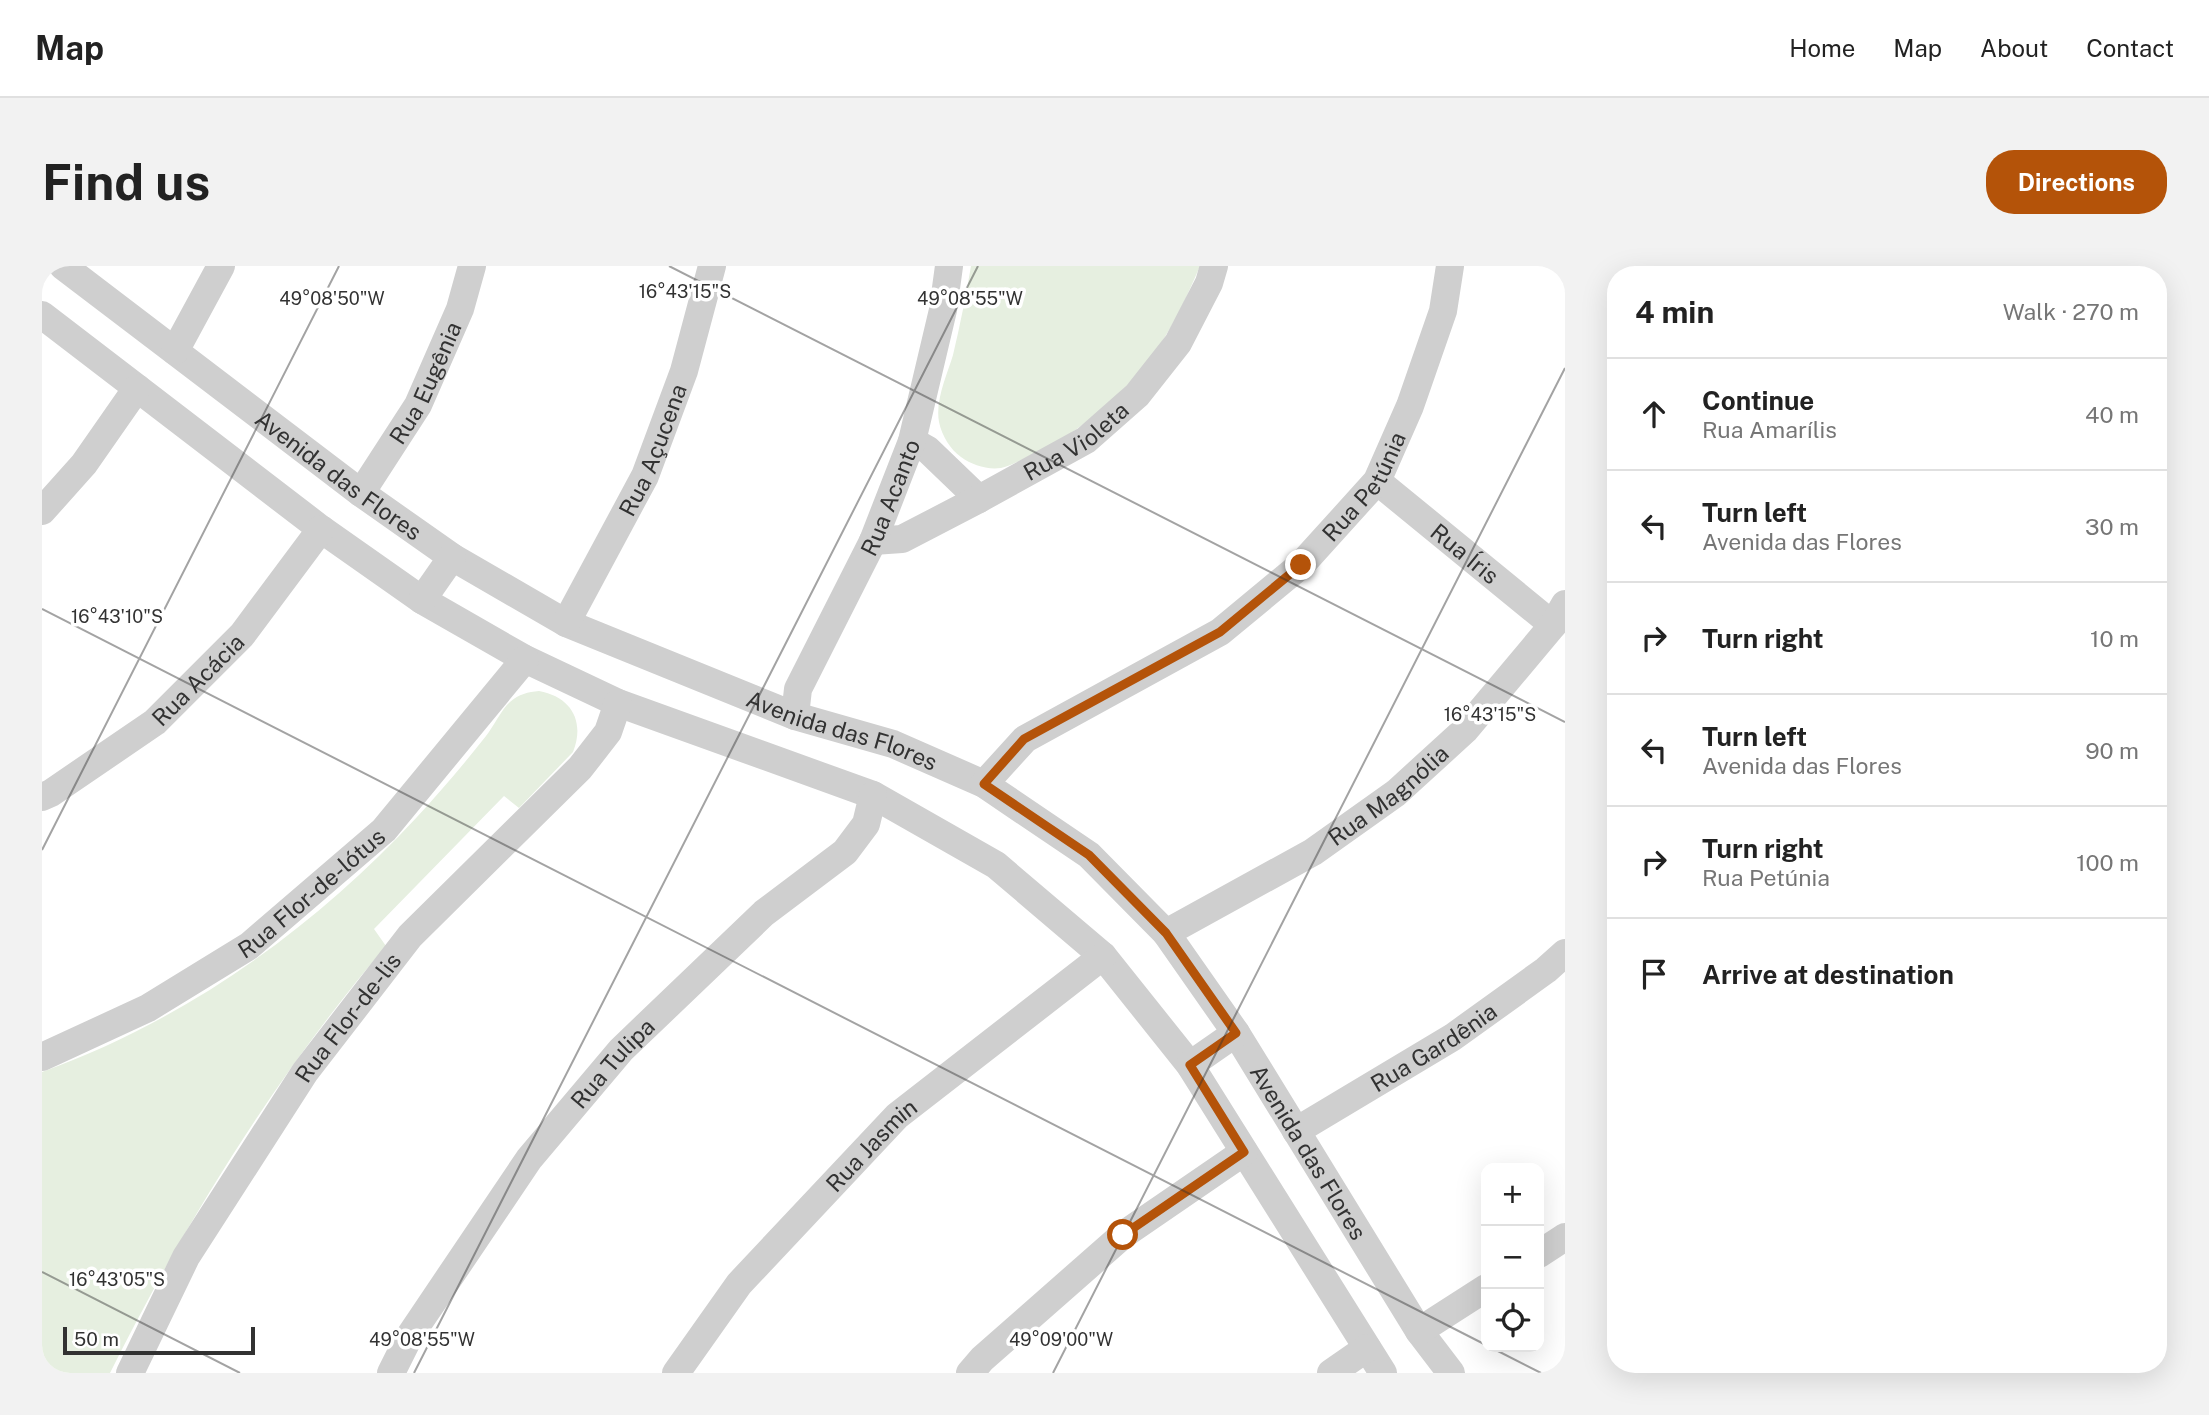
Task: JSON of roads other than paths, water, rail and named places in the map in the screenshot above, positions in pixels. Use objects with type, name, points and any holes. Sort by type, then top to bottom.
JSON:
[{"type":"street","name":"Avenida das Flores","points":[[64,266],[361,493],[452,556],[566,623],[795,716],[893,744],[984,784],[1089,855],[1166,933],[1236,1033],[1419,1331],[1451,1373]]},
{"type":"street","points":[[175,351],[220,266]]},
{"type":"street","name":"Rua Eugênia","points":[[361,493],[418,405],[460,309],[472,266]]},
{"type":"street","name":"Rua Açucena","points":[[566,623],[645,476],[684,371],[712,266]]},
{"type":"street","name":"Rua Acanto","points":[[795,716],[798,689],[873,541],[912,441],[943,310],[949,266]]},
{"type":"street","name":"Rua Violeta","points":[[873,541],[902,539],[1086,440],[1137,396],[1178,343],[1209,283],[1214,266]]},
{"type":"street","name":"Rua Petúnia","points":[[984,784],[1024,739],[1220,632],[1301,565],[1377,481],[1410,406],[1443,312],[1450,266]]},
{"type":"street","points":[[42,316],[321,529],[422,600],[525,659],[618,703],[873,795],[996,864],[1103,956],[1190,1065],[1383,1373]]},
{"type":"street","points":[[42,511],[84,464],[137,388]]},
{"type":"street","points":[[912,441],[929,450],[979,499]]},
{"type":"street","name":"Rua Íris","points":[[1377,481],[1559,615]]},
{"type":"street","name":"Rua Acácia","points":[[42,797],[155,722],[242,635],[321,529]]},
{"type":"street","points":[[422,600],[452,556]]},
{"type":"street","name":"Rua Magnólia","points":[[1166,933],[1313,852],[1396,793],[1465,730],[1559,615]]},
{"type":"street","name":"Rua Flor-de-lótus","points":[[42,1057],[148,1008],[249,946],[384,830],[525,659]]},
{"type":"street","name":"Rua Flor-de-lis","points":[[130,1373],[186,1257],[305,1072],[410,936],[580,768],[608,732],[618,703]]},
{"type":"street","name":"Rua Tulipa","points":[[391,1373],[409,1336],[529,1159],[621,1050],[764,913],[845,852],[866,824],[873,795]]},
{"type":"street","name":"Rua Gardênia","points":[[1296,1131],[1453,1037],[1546,971],[1565,953]]},
{"type":"street","name":"Rua Jasmin","points":[[676,1373],[739,1284],[897,1116],[1103,956]]},
{"type":"street","points":[[1190,1065],[1236,1033]]},
{"type":"street","points":[[970,1373],[982,1359],[1123,1235],[1244,1152]]},
{"type":"street","points":[[1544,1251],[1565,1237]]},
{"type":"street","points":[[1419,1331],[1484,1289]]},
{"type":"street","points":[[1331,1373],[1367,1348]]}]
